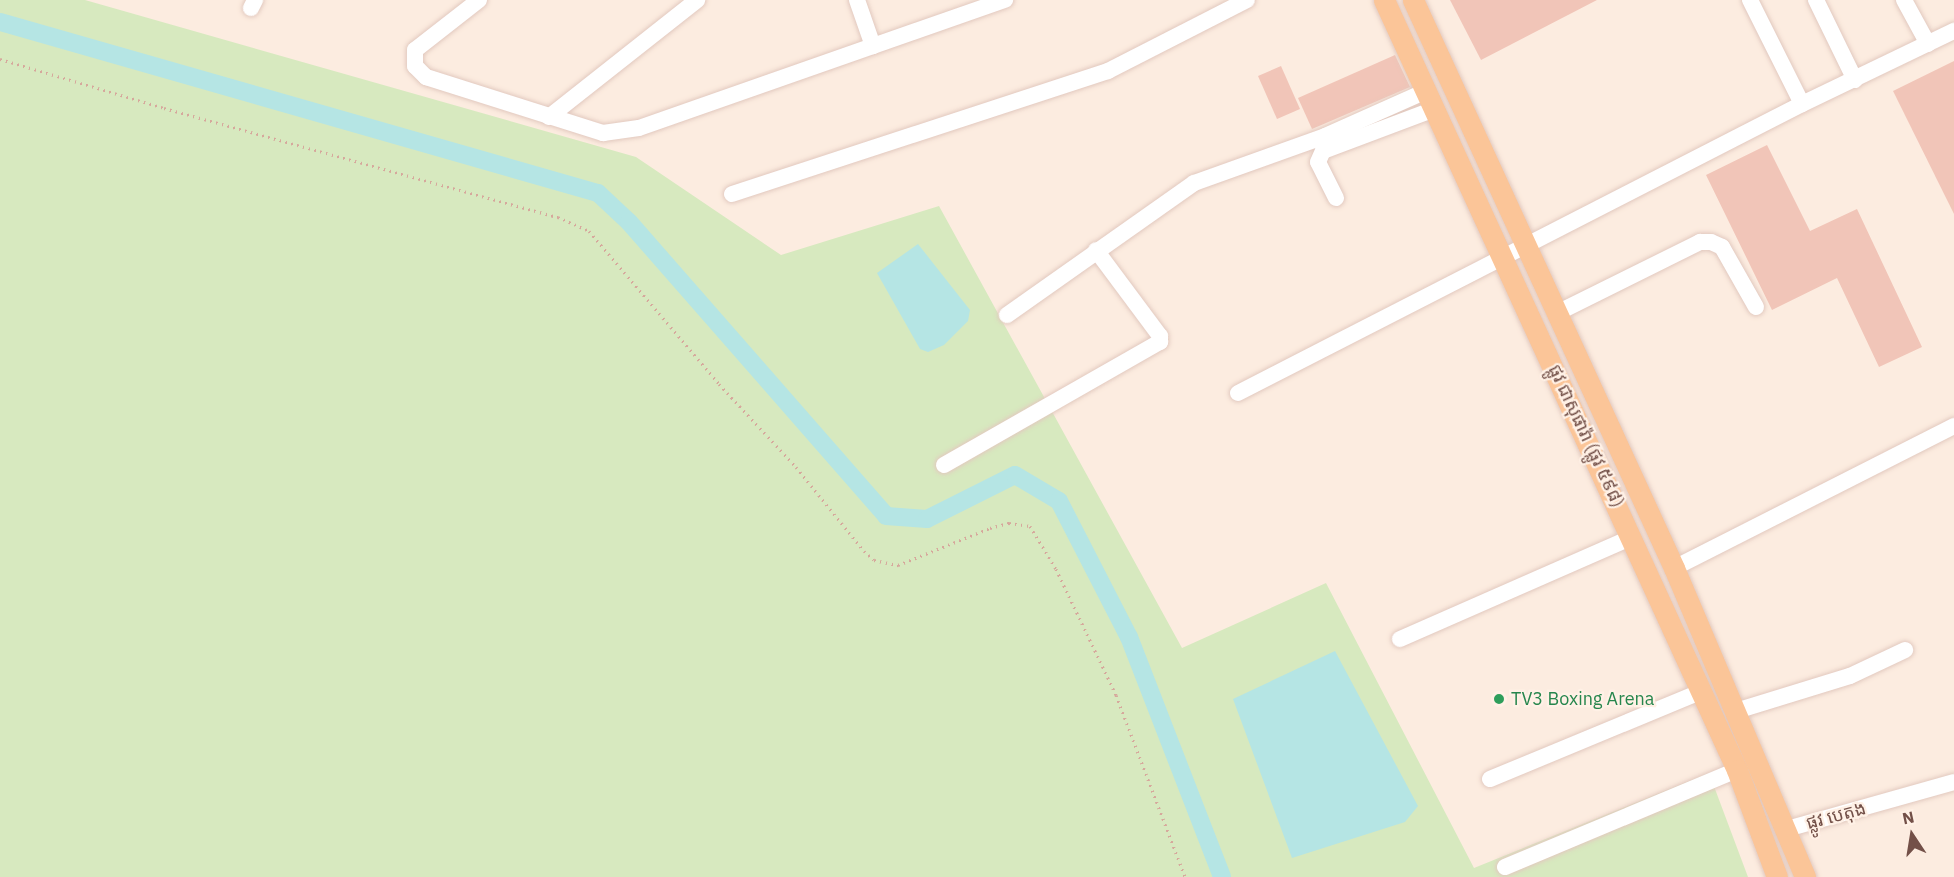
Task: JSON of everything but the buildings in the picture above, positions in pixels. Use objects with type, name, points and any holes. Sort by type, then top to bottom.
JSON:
[{"type":"main road","name":"ផ្លូវ ជាសុផារ៉ា (ផ្លូវ ៥៩៨)","points":[[1384,0],[1737,770],[1777,877]]},
{"type":"main road","name":"ផ្លូវ ជាសុផារ៉ា (ផ្លូវ ៥៩៨)","points":[[1413,0],[1698,621],[1787,829],[1805,877]]},
{"type":"main road","points":[[1674,632],[1698,621]]},
{"type":"street","points":[[479,0],[415,50],[415,66],[426,77],[603,133],[639,128],[1005,0]]},
{"type":"street","points":[[549,117],[697,0]]},
{"type":"street","points":[[857,0],[873,46]]},
{"type":"street","points":[[732,194],[1108,71],[1247,0]]},
{"type":"street","points":[[1750,0],[1802,105]]},
{"type":"street","points":[[1816,0],[1855,80]]},
{"type":"street","points":[[1904,0],[1929,44]]},
{"type":"street","points":[[1238,393],[1802,105],[1954,31]]},
{"type":"street","points":[[1336,198],[1318,162],[1323,151],[1430,100]]},
{"type":"street","points":[[1007,315],[1194,183],[1430,100]]},
{"type":"street","points":[[1557,314],[1700,242],[1712,242],[1722,247],[1756,307]]},
{"type":"street","points":[[944,465],[1160,342],[1160,336],[1096,250]]},
{"type":"street","points":[[1674,568],[1954,426]]},
{"type":"street","points":[[1400,639],[1632,537]]},
{"type":"street","points":[[1736,711],[1850,676],[1905,650]]},
{"type":"street","points":[[1490,779],[1700,692]]},
{"type":"street","points":[[1505,867],[1737,770]]},
{"type":"street","name":"ផ្លូវ បេតុង","points":[[1787,829],[1954,782]]},
{"type":"path","points":[[0,59],[164,108],[558,217],[589,231],[719,384],[796,468],[864,552],[874,560],[898,565],[990,528],[1010,523],[1030,526],[1056,569],[1116,695],[1185,877]]},
{"type":"green space","points":[[0,0],[85,0],[636,157],[781,255],[939,206],[1182,648],[1326,583],[1474,868],[1709,773],[1748,877],[0,877]]},
{"type":"water","points":[[918,244],[970,310],[968,321],[944,345],[928,352],[920,349],[877,273]]},
{"type":"water","points":[[1335,651],[1418,806],[1405,822],[1292,858],[1233,699]]},
{"type":"waterway","points":[[0,22],[598,193],[629,222],[886,516],[927,519],[1015,475],[1059,501],[1129,637],[1222,877]]},
{"type":"place","name":"TV3 Boxing Arena","points":[[1499,699]]}]
